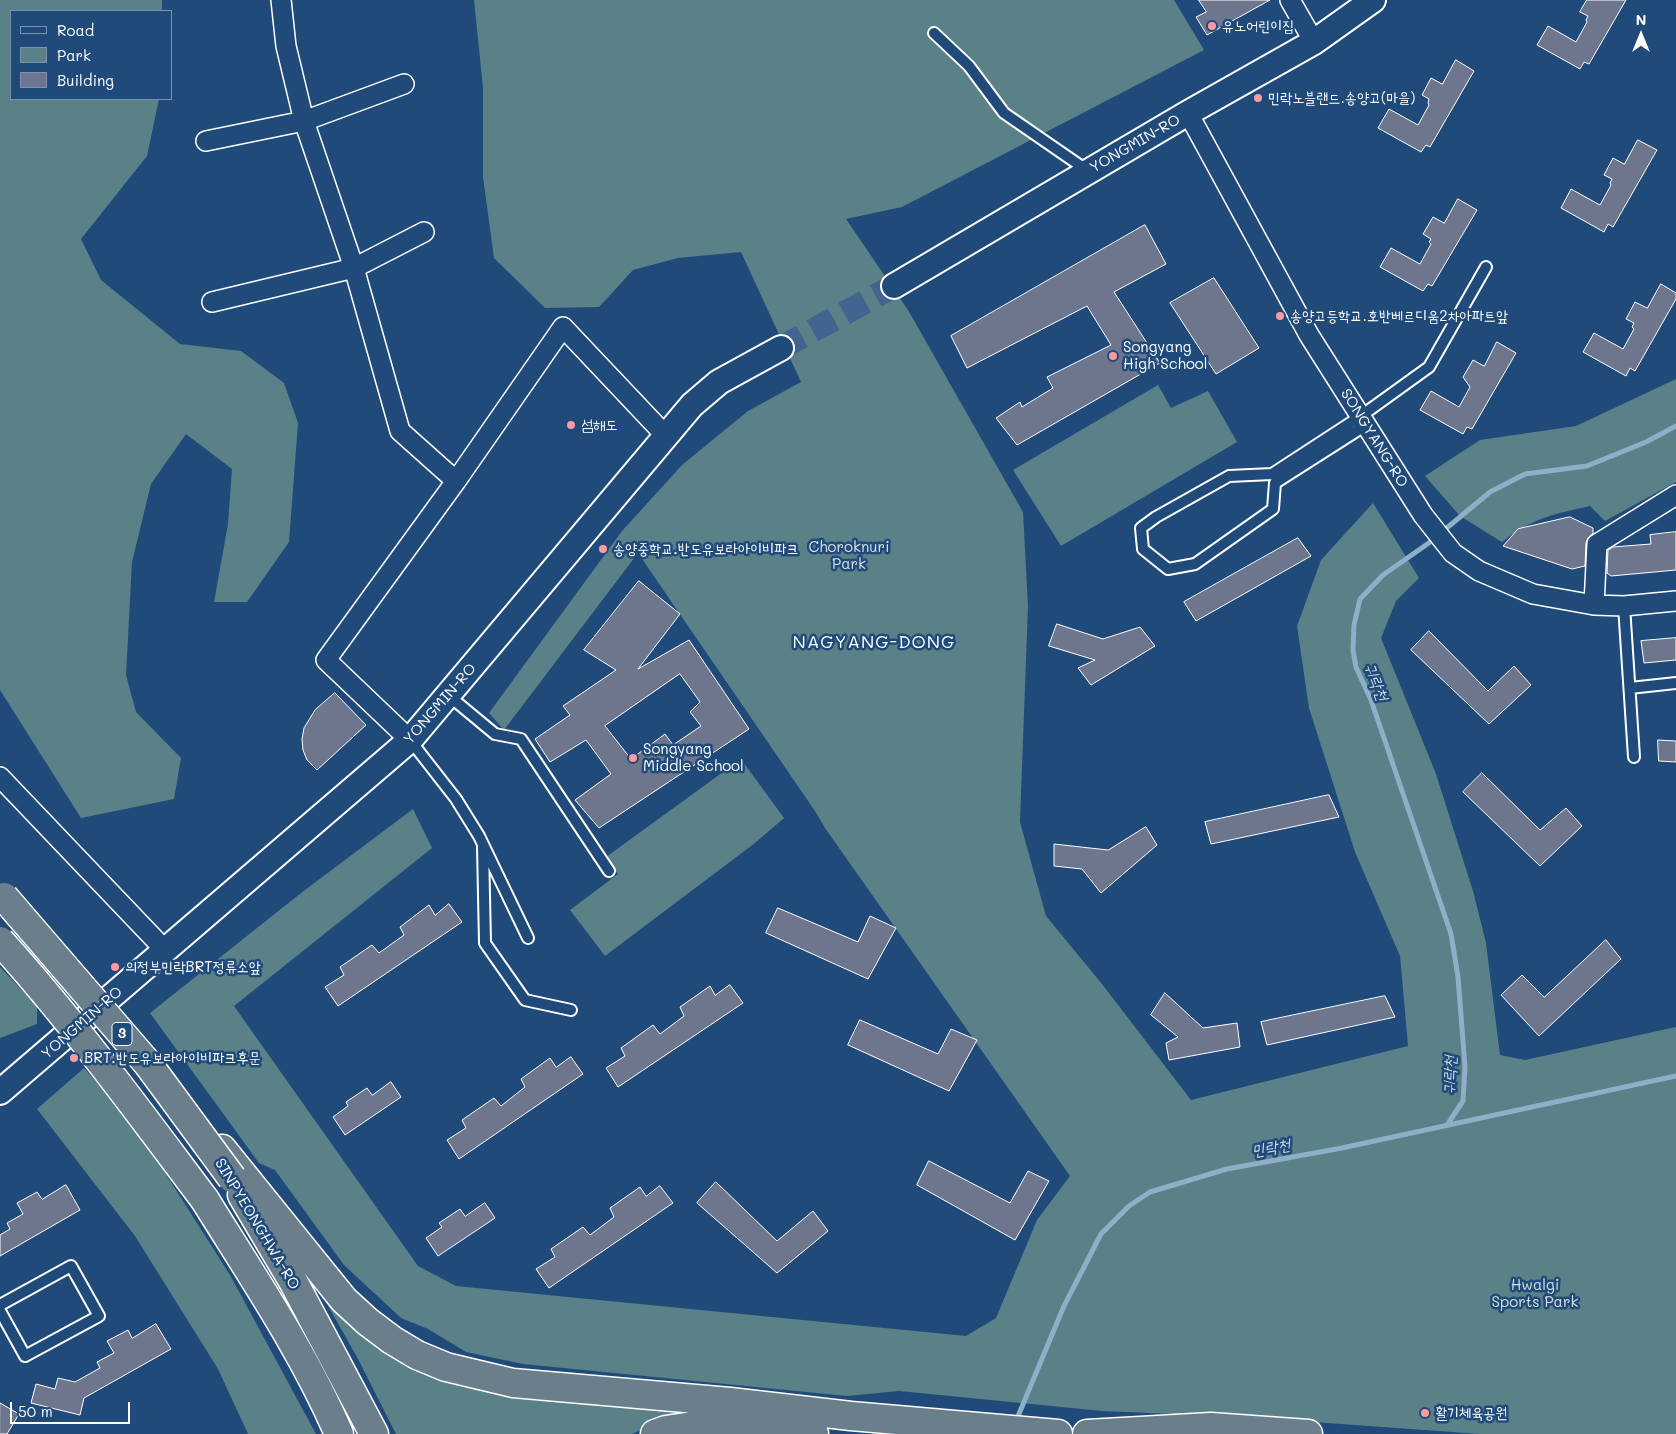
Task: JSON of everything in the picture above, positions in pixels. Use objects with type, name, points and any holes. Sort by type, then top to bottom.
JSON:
[{"type":"highway","name":"SINPYEONGHWA-RO","points":[[2,895],[148,1064],[236,1174],[374,1434]]},
{"type":"highway","name":"SINPYEONGHWA-RO","points":[[0,941],[39,984],[205,1200],[324,1397],[340,1434]]},
{"type":"highway","points":[[236,1174],[344,1300],[368,1322],[392,1340],[417,1355],[446,1367],[514,1383],[1058,1434]]},
{"type":"highway","points":[[656,1434],[666,1430],[745,1418],[851,1416]]},
{"type":"highway","points":[[1087,1434],[1211,1427],[1308,1434]]},
{"type":"highway","points":[[736,1434],[759,1430],[814,1434]]},
{"type":"street","points":[[281,0],[286,46],[304,121],[354,268],[400,431],[456,481]]},
{"type":"street","points":[[1290,0],[1314,42]]},
{"type":"street","name":"YONGMIN-RO","points":[[894,286],[1188,113],[1314,42],[1373,0]]},
{"type":"street","points":[[206,141],[304,121],[404,84]]},
{"type":"street","name":"SONGYANG-RO","points":[[1188,113],[1309,335],[1423,515],[1453,553],[1480,571],[1533,594],[1594,605],[1624,606],[1676,601]]},
{"type":"street","points":[[212,302],[354,268],[424,232]]},
{"type":"street","points":[[410,740],[326,660],[456,481],[563,327],[666,436]]},
{"type":"street","name":"YONGMIN-RO","points":[[0,1092],[410,740],[692,405],[719,382],[781,348]]},
{"type":"street","points":[[1594,605],[1597,544],[1676,495]]},
{"type":"street","points":[[0,777],[165,950]]},
{"type":"lane","points":[[934,33],[969,66],[1004,113],[1089,171]]},
{"type":"lane","points":[[1363,421],[1272,474],[1229,476],[1156,517],[1141,528],[1143,549],[1168,569],[1195,564],[1273,509],[1275,483],[1363,421],[1429,367],[1486,267]]},
{"type":"lane","points":[[1624,606],[1634,757]]},
{"type":"lane","points":[[1630,688],[1676,683]]},
{"type":"lane","points":[[448,695],[495,734],[521,739],[609,871]]},
{"type":"lane","points":[[410,740],[456,799],[483,843],[528,938]]},
{"type":"lane","points":[[483,843],[485,943],[525,1000],[570,1010]]},
{"type":"lane","points":[[0,1305],[71,1266],[99,1316],[25,1356],[0,1311]]},
{"type":"green space","points":[[0,0],[162,0],[162,10],[10,10],[10,100],[159,100],[147,156],[81,239],[101,280],[180,344],[241,351],[284,383],[298,423],[289,542],[247,602],[214,602],[228,524],[232,469],[186,434],[151,484],[132,562],[126,675],[136,712],[181,758],[174,799],[81,818],[0,690]]},
{"type":"green space","points":[[474,0],[1174,0],[1204,50],[902,207],[846,219],[908,310],[1023,512],[1028,606],[1020,822],[1046,916],[1102,984],[1191,1100],[1408,1046],[1400,956],[1355,852],[1309,708],[1297,626],[1321,560],[1373,503],[1419,578],[1396,601],[1381,638],[1436,774],[1473,891],[1486,943],[1500,1055],[1525,1060],[1676,1027],[1676,1434],[1480,1434],[1243,1417],[1102,1411],[899,1391],[847,1396],[523,1364],[466,1352],[428,1329],[401,1318],[344,1265],[275,1170],[259,1163],[150,1013],[301,893],[413,809],[432,848],[234,1006],[418,1266],[456,1286],[966,1336],[996,1318],[1037,1220],[1070,1176],[825,828],[638,553],[504,730],[489,713],[622,531],[682,465],[748,411],[801,382],[741,252],[678,258],[633,270],[599,307],[545,308],[494,258],[483,177],[483,88]]},
{"type":"green space","points":[[1676,379],[1676,482],[1605,521],[1590,506],[1534,522],[1523,527],[1502,542],[1460,516],[1425,476],[1480,440],[1576,426]]},
{"type":"green space","points":[[1158,385],[1171,408],[1208,391],[1237,442],[1061,546],[1013,470]]},
{"type":"green space","points":[[741,759],[784,818],[755,843],[605,956],[570,910],[618,874],[606,857]]},
{"type":"green space","points":[[0,967],[37,1006],[37,1024],[0,1038]]},
{"type":"green space","points":[[84,1068],[134,1124],[230,1275],[316,1434],[248,1434],[218,1369],[135,1236],[37,1109]]},
{"type":"green space","points":[[308,1270],[389,1344],[718,1412],[646,1428],[632,1434],[396,1434],[358,1359]]},
{"type":"building","name":"유노어린이집","points":[[1199,0],[1270,0],[1207,35],[1196,17],[1206,12]]},
{"type":"building","points":[[1587,0],[1626,0],[1589,64],[1584,62],[1580,69],[1537,45],[1548,26],[1576,42],[1587,22],[1588,16],[1580,12]]},
{"type":"building","points":[[1456,60],[1474,71],[1430,147],[1426,145],[1421,152],[1378,128],[1389,109],[1418,125],[1429,105],[1429,99],[1422,95],[1431,78],[1442,84]]},
{"type":"building","points":[[1638,140],[1657,150],[1613,227],[1608,224],[1604,232],[1561,208],[1571,189],[1600,205],[1611,185],[1612,179],[1604,175],[1613,158],[1624,164]]},
{"type":"building","points":[[1458,199],[1477,210],[1432,286],[1428,284],[1423,291],[1380,267],[1391,248],[1420,264],[1431,244],[1429,242],[1431,239],[1423,234],[1433,217],[1444,223]]},
{"type":"building","points":[[1145,225],[1166,264],[1114,292],[1160,363],[1017,445],[996,418],[1020,402],[1022,407],[1053,388],[1047,377],[1111,345],[1087,306],[967,368],[951,336]]},
{"type":"building","points":[[1214,278],[1259,348],[1216,374],[1170,303]]},
{"type":"building","points":[[1661,284],[1676,293],[1676,299],[1635,371],[1630,368],[1626,376],[1583,352],[1594,333],[1623,349],[1634,329],[1632,327],[1634,323],[1626,319],[1635,302],[1647,308]]},
{"type":"building","points":[[1497,342],[1516,353],[1472,429],[1467,427],[1463,434],[1420,410],[1431,391],[1459,407],[1470,387],[1463,377],[1473,360],[1484,366]]},
{"type":"building","points":[[1570,517],[1593,528],[1593,533],[1586,543],[1585,566],[1572,569],[1503,546],[1518,529]]},
{"type":"building","points":[[1676,532],[1676,570],[1611,576],[1607,573],[1608,550],[1613,547],[1651,544],[1650,535]]},
{"type":"building","points":[[1298,538],[1311,556],[1196,621],[1184,602]]},
{"type":"building","points":[[639,581],[680,614],[638,669],[689,640],[749,729],[599,828],[575,800],[611,774],[586,740],[550,762],[535,739],[570,715],[563,706],[616,670],[584,650]],"holes":[[[680,674],[700,702],[690,712],[701,726],[673,745],[665,734],[631,759],[605,726]]]},
{"type":"building","points":[[1057,624],[1103,639],[1140,627],[1155,646],[1091,685],[1078,668],[1095,660],[1049,646]]},
{"type":"building","points":[[1429,631],[1488,691],[1514,666],[1531,685],[1489,724],[1411,650]]},
{"type":"building","points":[[1676,638],[1676,660],[1644,663],[1641,641]]},
{"type":"building","points":[[335,693],[366,725],[317,770],[307,760],[303,750],[304,728],[315,710]]},
{"type":"building","points":[[1658,740],[1676,741],[1676,762],[1659,761]]},
{"type":"building","points":[[1482,773],[1540,830],[1566,808],[1582,826],[1540,866],[1463,792]]},
{"type":"building","points":[[1329,795],[1339,817],[1211,844],[1205,822]]},
{"type":"building","points":[[1146,827],[1157,845],[1101,893],[1082,869],[1054,866],[1054,844],[1108,850]]},
{"type":"building","points":[[449,904],[462,922],[338,1006],[325,987],[344,975],[340,967],[372,945],[379,953],[404,935],[400,927],[429,905],[435,915]]},
{"type":"building","points":[[778,908],[858,942],[870,916],[896,928],[868,979],[766,933]]},
{"type":"building","points":[[1606,940],[1621,959],[1539,1036],[1501,995],[1522,975],[1544,997]]},
{"type":"building","points":[[730,985],[743,1003],[618,1087],[606,1068],[625,1056],[621,1048],[653,1025],[660,1034],[684,1016],[680,1007],[710,986],[715,995]]},
{"type":"building","points":[[1165,993],[1203,1028],[1237,1023],[1240,1047],[1169,1060],[1166,1043],[1178,1037],[1151,1015]]},
{"type":"building","points":[[1385,996],[1395,1017],[1267,1045],[1261,1022]]},
{"type":"building","points":[[860,1020],[938,1054],[951,1029],[977,1040],[949,1091],[848,1045]]},
{"type":"building","points":[[571,1057],[583,1074],[459,1159],[447,1140],[466,1128],[462,1120],[494,1098],[501,1106],[525,1087],[521,1079],[550,1058],[556,1067]]},
{"type":"building","points":[[391,1082],[401,1097],[345,1135],[333,1117],[348,1106],[346,1102],[367,1088],[372,1095]]},
{"type":"building","points":[[929,1161],[1010,1203],[1028,1171],[1049,1181],[1015,1240],[917,1185]]},
{"type":"building","points":[[716,1182],[777,1241],[813,1211],[828,1231],[777,1273],[697,1203]]},
{"type":"building","points":[[66,1185],[80,1210],[0,1256],[0,1235],[10,1229],[7,1223],[23,1214],[17,1203],[37,1192],[42,1199]]},
{"type":"building","points":[[660,1186],[673,1203],[549,1288],[536,1269],[555,1257],[551,1249],[583,1227],[590,1235],[614,1217],[610,1208],[640,1187],[646,1196]]},
{"type":"building","points":[[485,1203],[495,1218],[438,1256],[426,1238],[442,1227],[439,1223],[460,1209],[465,1216]]},
{"type":"building","points":[[156,1324],[171,1349],[84,1398],[80,1415],[31,1403],[36,1384],[55,1389],[58,1378],[75,1382],[100,1368],[97,1362],[114,1353],[107,1341],[128,1330],[132,1338]]},
{"type":"building","points":[[0,1403],[19,1414],[7,1434],[0,1434]]},
{"type":"waterway","name":"귀락천","points":[[1442,532],[1490,492],[1525,474],[1587,466],[1646,442],[1676,426]]},
{"type":"waterway","name":"귀락천","points":[[1436,538],[1383,575],[1360,599],[1354,625],[1353,650],[1356,667],[1371,700],[1451,934],[1458,977],[1465,1067],[1463,1101],[1447,1125]]},
{"type":"waterway","name":"민락천","points":[[1016,1421],[1064,1306],[1101,1234],[1129,1206],[1150,1192],[1227,1169],[1342,1148],[1676,1076]]},
{"type":"tunnel","points":[[781,348],[894,286]]},
{"type":"place","name":"유노어린이집","points":[[1212,26]]},
{"type":"place","name":"민락노블랜드.송양고(마을)","points":[[1258,98]]},
{"type":"place","name":"송양고등학교.호반베르디움2차아파트앞","points":[[1280,316]]},
{"type":"place","name":"Songyang High School","points":[[1113,356]]},
{"type":"place","name":"섬해도","points":[[571,425]]},
{"type":"place","name":"송양중학교.반도유보라아이비파크","points":[[603,549]]},
{"type":"place","name":"Songyang Middle School","points":[[633,758]]},
{"type":"place","name":"의정부민락BRT정류소앞","points":[[115,967]]},
{"type":"place","name":"BRT.반도유보라아이비파크후문","points":[[74,1058]]},
{"type":"place","name":"활기체육공원","points":[[1425,1413]]},
{"type":"district","name":"NAGYANG-DONG","points":[[874,642]]},
{"type":"park label","name":"Choroknuri Park","points":[[849,556]]},
{"type":"park label","name":"Hwalgi Sports Park","points":[[1535,1294]]}]
